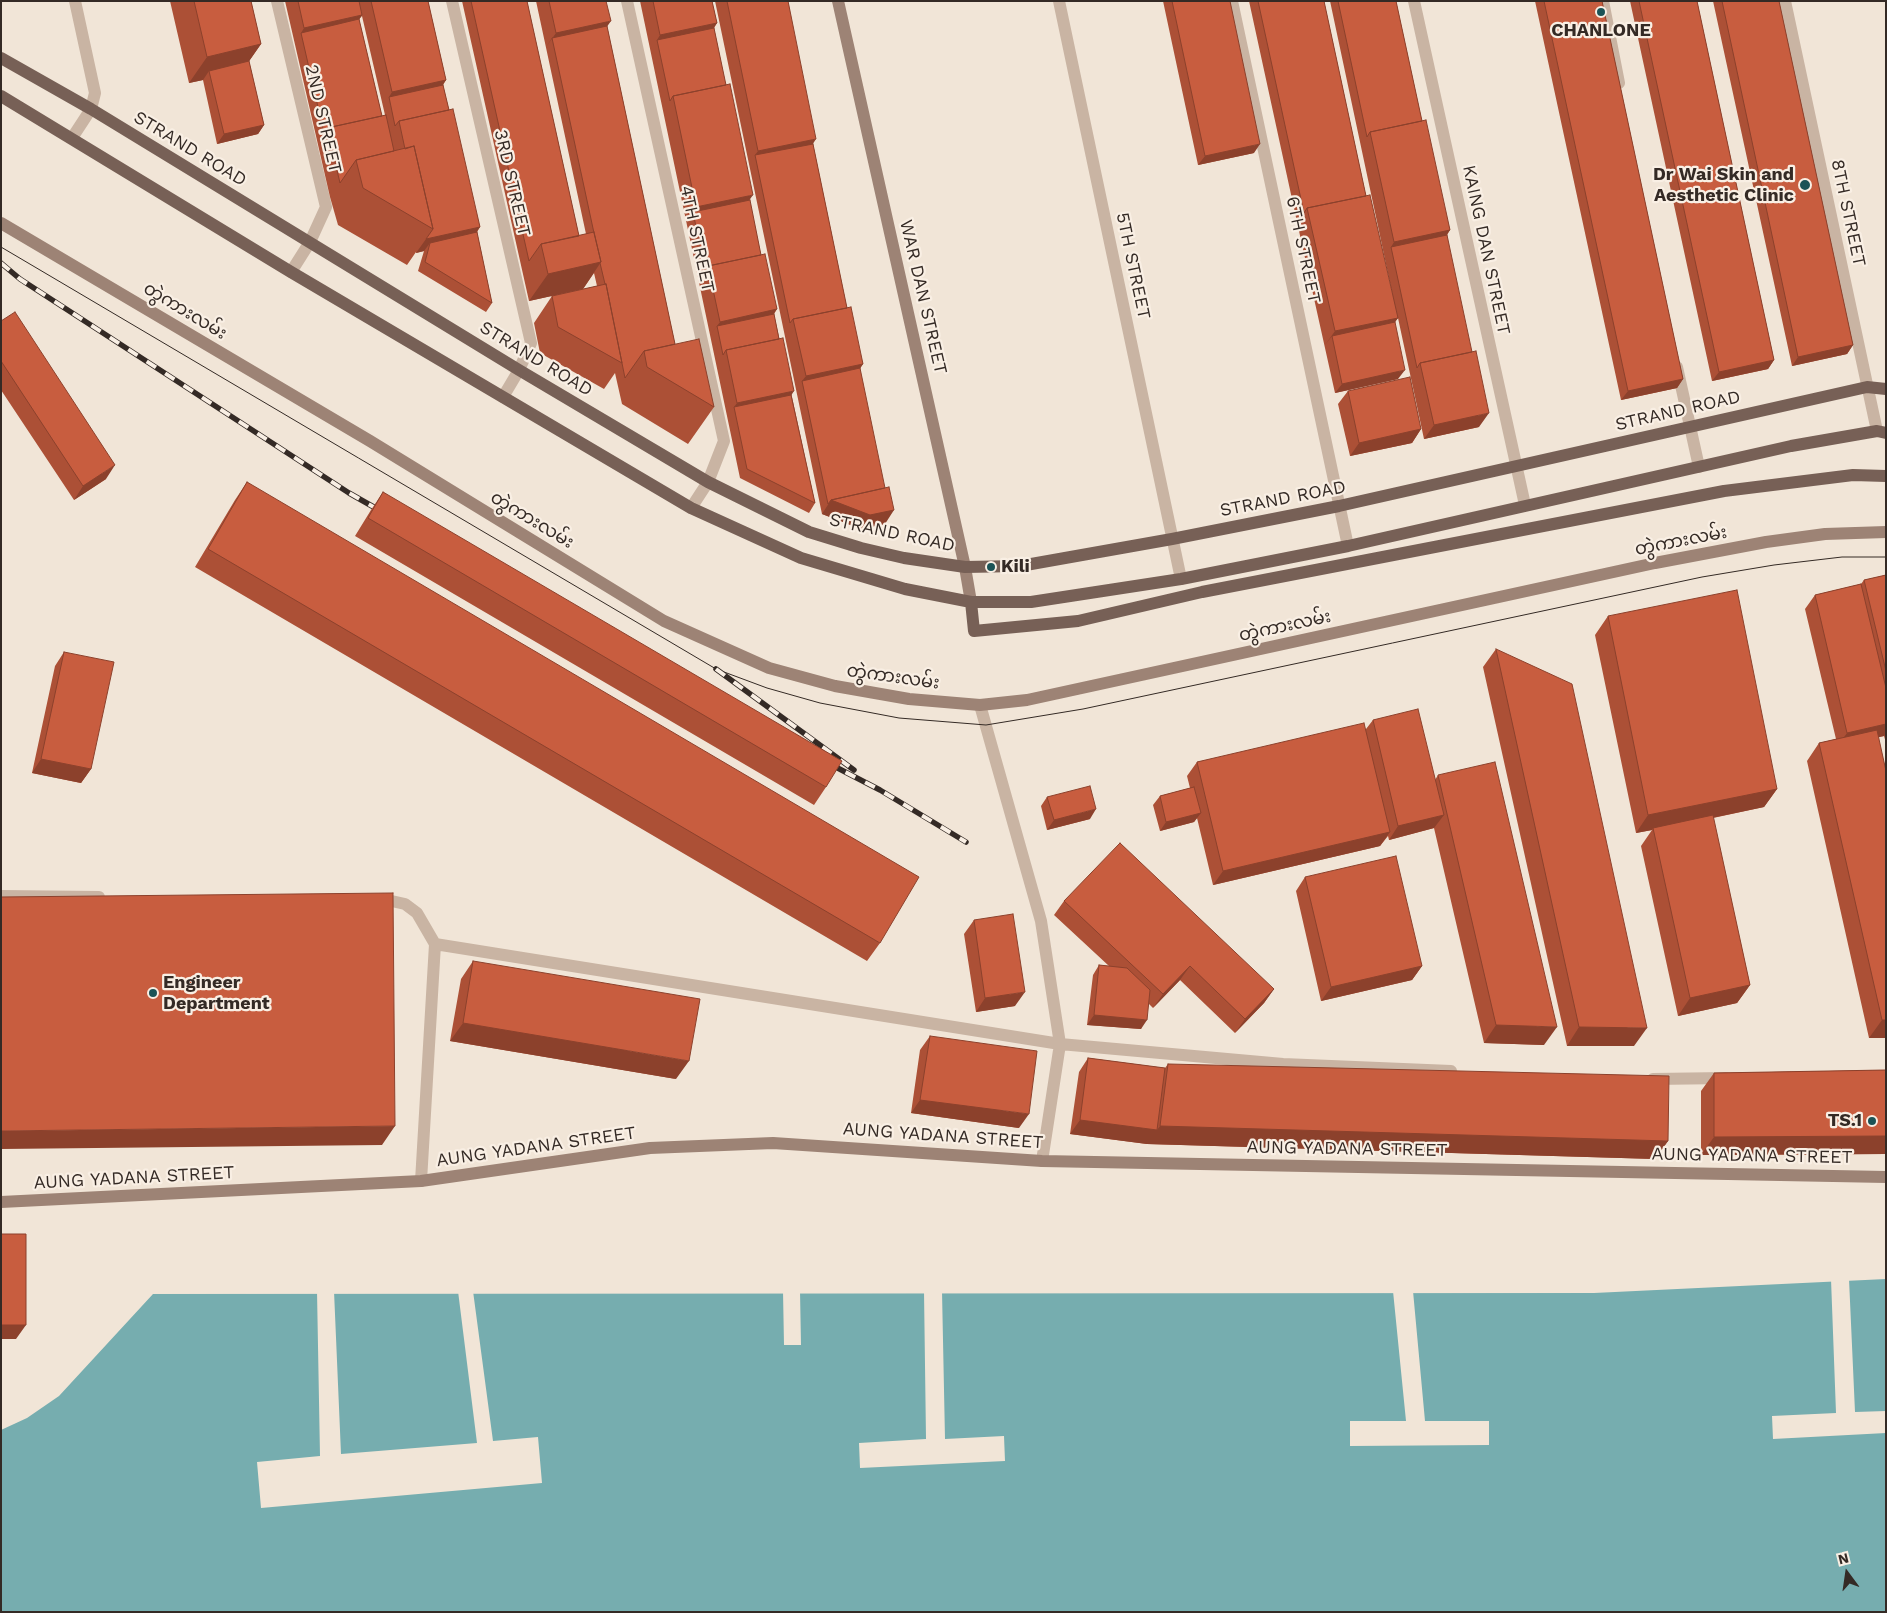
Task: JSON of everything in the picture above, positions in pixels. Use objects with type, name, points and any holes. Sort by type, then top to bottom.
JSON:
[{"type":"main road","name":"WAR DAN STREET","points":[[838,1],[965,567],[971,602]]},
{"type":"main road","name":"STRAND ROAD","points":[[1,58],[91,109],[519,370],[708,482],[809,532],[861,548],[904,558],[965,567],[1020,566],[1172,539],[1339,506],[1867,387],[1886,389]]},
{"type":"main road","points":[[1,96],[291,272],[691,508],[801,558],[905,589],[971,602],[1031,602],[1181,579],[1348,546],[1791,446],[1883,431]]},
{"type":"main road","name":"တွဲကားလမ်း","points":[[1,223],[361,436],[664,621],[769,668],[835,686],[909,699],[980,705],[1027,700],[1655,563],[1766,542],[1825,534],[1886,532]]},
{"type":"main road","points":[[1867,387],[1886,383]]},
{"type":"main road","points":[[971,602],[974,631],[1078,621],[1202,592],[1724,491],[1853,474],[1886,476]]},
{"type":"main road","name":"AUNG YADANA STREET","points":[[1,1202],[421,1181],[650,1148],[773,1143],[1042,1160],[1886,1177]]},
{"type":"street","points":[[72,138],[91,109],[95,93],[75,1]]},
{"type":"street","name":"2ND STREET","points":[[277,1],[326,207],[310,242],[291,272]]},
{"type":"street","name":"3RD STREET","points":[[452,1],[531,343],[519,370],[502,397]]},
{"type":"street","name":"4TH STREET","points":[[627,1],[724,441],[708,482],[691,508]]},
{"type":"street","name":"5TH STREET","points":[[1059,1],[1181,579]]},
{"type":"street","name":"6TH STREET","points":[[1232,1],[1348,546]]},
{"type":"street","name":"KAING DAN STREET","points":[[1414,1],[1526,505]]},
{"type":"street","points":[[1603,1],[1622,98]]},
{"type":"street","name":"8TH STREET","points":[[1785,1],[1867,387],[1883,431]]},
{"type":"street","points":[[1675,358],[1699,467]]},
{"type":"street","points":[[980,705],[1041,921],[1060,1044],[1042,1160]]},
{"type":"street","points":[[1,896],[110,897]]},
{"type":"street","points":[[367,900],[387,900],[405,904],[417,913],[435,944],[421,1181]]},
{"type":"street","points":[[435,944],[1060,1044],[1283,1064],[1468,1072]]},
{"type":"street","points":[[1645,1079],[1735,1077]]},
{"type":"water","points":[[1886,1279],[1886,1612],[1,1612],[1,1430],[27,1418],[59,1396],[153,1294],[1594,1293]]},
{"type":"pier","points":[[1831,1279],[1849,1279],[1855,1412],[1886,1411],[1886,1433],[1773,1439],[1772,1416],[1836,1413]]},
{"type":"pier","points":[[317,1291],[334,1291],[341,1454],[477,1443],[458,1291],[473,1291],[493,1441],[538,1437],[542,1483],[261,1508],[257,1462],[320,1456]]},
{"type":"pier","points":[[783,1291],[800,1291],[801,1345],[784,1345]]},
{"type":"pier","points":[[924,1291],[942,1291],[945,1439],[1004,1436],[1005,1461],[860,1468],[859,1443],[926,1439]]},
{"type":"pier","points":[[1393,1291],[1413,1291],[1425,1421],[1489,1421],[1489,1445],[1350,1446],[1350,1421],[1406,1421]]},
{"type":"building","points":[[194,1],[251,1],[261,44],[207,57]]},
{"type":"building","points":[[298,1],[359,1],[362,15],[304,28]]},
{"type":"building","points":[[371,1],[428,1],[446,80],[392,92]]},
{"type":"building","points":[[471,1],[527,1],[579,236],[541,244],[529,261]]},
{"type":"building","points":[[549,1],[606,1],[611,21],[556,33]]},
{"type":"building","points":[[653,1],[712,1],[717,23],[660,35]]},
{"type":"building","points":[[727,1],[788,1],[816,139],[758,151]]},
{"type":"building","points":[[1172,1],[1230,1],[1260,144],[1205,156]]},
{"type":"building","points":[[1258,1],[1324,1],[1366,196],[1307,208],[1304,213]]},
{"type":"building","points":[[1338,1],[1396,1],[1422,121],[1370,132],[1367,137]]},
{"type":"building","points":[[1544,1],[1602,1],[1683,379],[1628,391]]},
{"type":"building","points":[[1639,1],[1697,1],[1774,360],[1719,372]]},
{"type":"building","points":[[1722,1],[1779,1],[1853,345],[1798,357]]},
{"type":"building","points":[[359,19],[382,116],[327,128],[324,133],[301,33]]},
{"type":"building","points":[[607,26],[675,344],[644,351],[625,378],[552,38]]},
{"type":"building","points":[[714,28],[726,85],[673,96],[670,101],[657,40]]},
{"type":"building","points":[[249,61],[264,125],[224,134],[209,71]]},
{"type":"building","points":[[730,84],[753,195],[696,207],[673,96]]},
{"type":"building","points":[[443,85],[449,110],[399,121],[395,126],[389,97]]},
{"type":"building","points":[[453,109],[480,227],[426,239],[433,229],[414,146],[405,149],[399,121]]},
{"type":"building","points":[[386,115],[394,151],[356,160],[340,183],[327,128]]},
{"type":"building","points":[[1426,120],[1450,230],[1394,242],[1370,132]]},
{"type":"building","points":[[813,144],[847,308],[793,319],[790,323],[755,155]]},
{"type":"building","points":[[414,146],[433,229],[363,188],[356,160]]},
{"type":"building","points":[[1370,195],[1398,318],[1335,331],[1307,208]]},
{"type":"building","points":[[750,200],[761,255],[708,266],[705,271],[693,212]]},
{"type":"building","points":[[477,232],[492,303],[425,262],[430,243]]},
{"type":"building","points":[[594,232],[601,262],[548,274],[541,244]]},
{"type":"building","points":[[1447,235],[1472,352],[1420,363],[1417,368],[1391,247]]},
{"type":"building","points":[[765,254],[777,309],[720,322],[708,266]]},
{"type":"building","points":[[606,284],[622,363],[558,327],[552,296]]},
{"type":"building","points":[[851,307],[863,364],[806,376],[793,319]]},
{"type":"building","points":[[15,312],[115,465],[83,486],[1,361],[1,321]]},
{"type":"building","points":[[774,314],[779,339],[726,350],[723,355],[717,326]]},
{"type":"building","points":[[1395,322],[1405,370],[1342,384],[1332,336]]},
{"type":"building","points":[[783,338],[794,391],[737,403],[726,350]]},
{"type":"building","points":[[699,339],[714,407],[647,367],[644,351]]},
{"type":"building","points":[[1476,351],[1489,413],[1434,425],[1420,363]]},
{"type":"building","points":[[860,368],[885,488],[831,500],[828,504],[802,381]]},
{"type":"building","points":[[1410,377],[1421,429],[1359,443],[1348,391]]},
{"type":"building","points":[[791,395],[815,503],[747,469],[734,407]]},
{"type":"building","points":[[247,482],[919,877],[880,943],[208,549]]},
{"type":"building","points":[[889,487],[894,510],[870,515],[831,500]]},
{"type":"building","points":[[383,492],[842,761],[826,787],[368,518]]},
{"type":"building","points":[[1886,575],[1886,671],[1864,580]]},
{"type":"building","points":[[1861,584],[1886,688],[1886,724],[1847,733],[1815,595]]},
{"type":"building","points":[[1737,590],[1777,789],[1648,815],[1608,616]]},
{"type":"building","points":[[1496,649],[1572,684],[1647,1028],[1579,1027]]},
{"type":"building","points":[[64,652],[114,662],[91,769],[41,759]]},
{"type":"building","points":[[1418,709],[1444,815],[1398,826],[1373,720]]},
{"type":"building","points":[[1364,723],[1390,832],[1223,871],[1197,762]]},
{"type":"building","points":[[1877,730],[1886,771],[1886,1020],[1882,1020],[1819,743]]},
{"type":"building","points":[[1495,762],[1557,1027],[1496,1025],[1438,775]]},
{"type":"building","points":[[1090,786],[1096,809],[1054,820],[1047,797]]},
{"type":"building","points":[[1194,787],[1201,813],[1166,822],[1160,796]]},
{"type":"building","points":[[1713,815],[1750,985],[1690,998],[1653,828]]},
{"type":"building","points":[[1120,843],[1274,989],[1245,1019],[1190,966],[1163,994],[1064,901]]},
{"type":"building","points":[[1396,856],[1422,966],[1331,987],[1305,877]]},
{"type":"building","points":[[393,893],[395,1126],[1,1131],[1,897]]},
{"type":"building","points":[[1013,914],[1025,992],[985,998],[974,920]]},
{"type":"building","points":[[473,961],[700,999],[689,1061],[463,1023]]},
{"type":"building","points":[[1099,965],[1127,968],[1150,990],[1147,1020],[1094,1015]]},
{"type":"building","points":[[930,1036],[1037,1051],[1029,1114],[920,1100]]},
{"type":"building","points":[[1088,1058],[1165,1068],[1157,1130],[1080,1120]]},
{"type":"building","points":[[1168,1064],[1669,1076],[1668,1141],[1160,1126]]},
{"type":"building","points":[[1886,1070],[1886,1136],[1714,1137],[1714,1073]]},
{"type":"building","points":[[1,1234],[26,1234],[26,1325],[1,1325]]},
{"type":"tram line","points":[[1,247],[716,669],[767,688],[820,703],[899,718],[986,725],[1083,709],[1702,577],[1774,565],[1842,557],[1886,557]]},
{"type":"railway","points":[[1,263],[20,279],[349,493],[386,514]]},
{"type":"railway","points":[[716,669],[854,770]]},
{"type":"railway","points":[[826,762],[880,790],[966,842]]},
{"type":"place","name":"CHANLONE","points":[[1601,12]]},
{"type":"place","name":"Dr Wai Skin and Aesthetic Clinic","points":[[1805,185]]},
{"type":"place","name":"Kili","points":[[991,567]]},
{"type":"place","name":"Engineer Department","points":[[153,993]]},
{"type":"place","name":"TS.1","points":[[1872,1121]]}]
